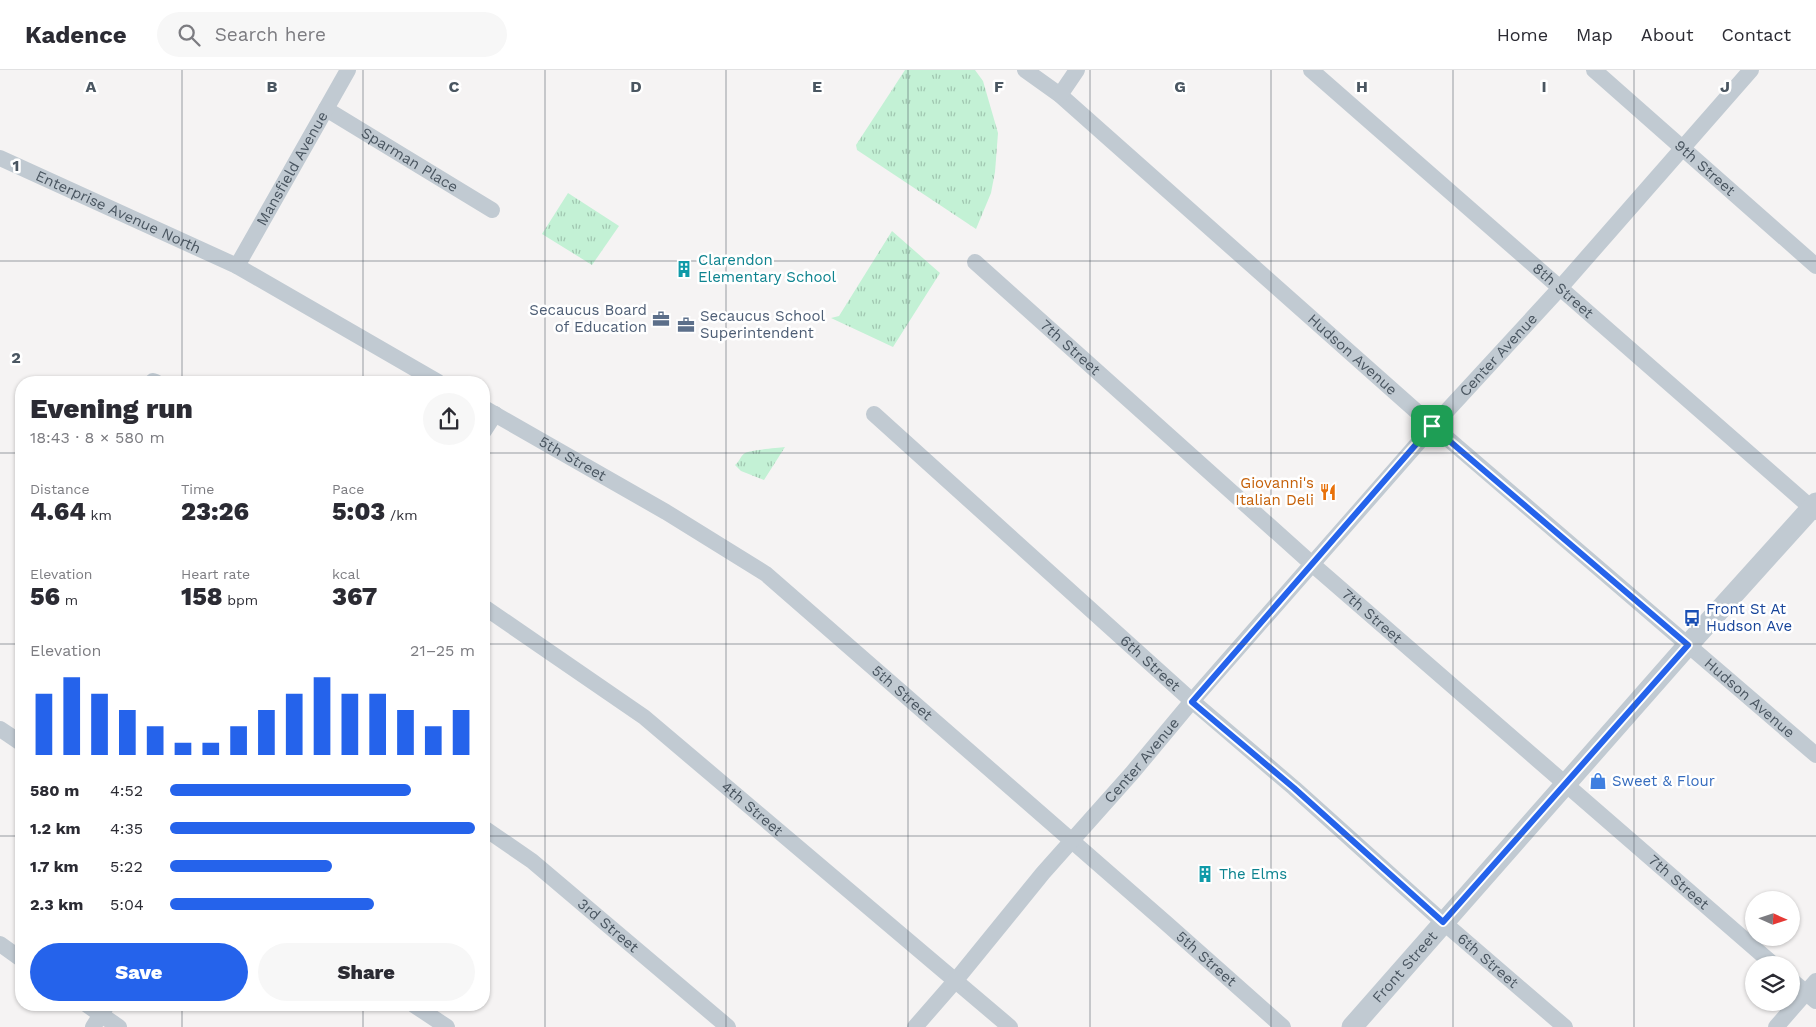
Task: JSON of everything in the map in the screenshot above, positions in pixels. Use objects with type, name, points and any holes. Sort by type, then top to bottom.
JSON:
[{"type":"street","name":"Mansfield Avenue","points":[[237,266],[348,70]]},
{"type":"street","name":"Hudson Avenue","points":[[1024,70],[1060,95],[1432,426],[1816,755]]},
{"type":"street","points":[[1060,95],[1077,70]]},
{"type":"street","name":"8th Street","points":[[1311,70],[1560,288],[1815,507]]},
{"type":"street","name":"9th Street","points":[[1594,70],[1816,266]]},
{"type":"street","name":"Center Avenue","points":[[915,1027],[1071,841],[1432,426],[1560,288],[1751,70]]},
{"type":"street","name":"Sparman Place","points":[[326,109],[492,210]]},
{"type":"street","name":"Enterprise Avenue North","points":[[0,158],[237,266]]},
{"type":"street","name":"7th Street","points":[[975,262],[1312,564],[1764,956]]},
{"type":"street","points":[[237,266],[428,376]]},
{"type":"street","name":"5th Street","points":[[490,411],[666,512],[766,574],[1283,1027]]},
{"type":"street","name":"6th Street","points":[[874,414],[1192,702],[1294,788],[1443,922],[1565,1027]]},
{"type":"street","name":"Front Street","points":[[1352,1027],[1688,645],[1815,507]]},
{"type":"street","name":"4th Street","points":[[490,611],[644,717],[1010,1027]]},
{"type":"street","points":[[0,729],[15,739]]},
{"type":"street","name":"3rd Street","points":[[490,832],[532,861],[728,1027]]},
{"type":"street","points":[[0,944],[15,955]]},
{"type":"street","points":[[1776,1027],[1813,991],[1800,984]]},
{"type":"street","points":[[423,1011],[446,1027]]},
{"type":"street","points":[[100,1016],[118,1027]]},
{"type":"green space","points":[[905,70],[975,70],[983,81],[998,133],[995,172],[991,193],[976,229],[857,150],[856,145]]},
{"type":"green space","points":[[568,193],[619,226],[592,265],[542,234]]},
{"type":"green space","points":[[892,231],[940,273],[893,347],[831,318],[839,316]]},
{"type":"green space","points":[[785,447],[764,480],[741,471],[735,465],[745,453]]},
{"type":"place","name":"Clarendon Elementary School","points":[[684,269]]},
{"type":"place","name":"Secaucus Board of Education","points":[[661,319]]},
{"type":"place","name":"Secaucus School Superintendent","points":[[686,325]]},
{"type":"place","name":"Giovanni's Italian Deli","points":[[1328,492]]},
{"type":"place","name":"Front St At Hudson Ave","points":[[1692,618]]},
{"type":"place","name":"Sweet & Flour","points":[[1598,781]]},
{"type":"place","name":"The Elms","points":[[1205,874]]},
{"type":"route","points":[[1432,426],[1688,645],[1443,922],[1294,788],[1192,702],[1432,426]]}]
